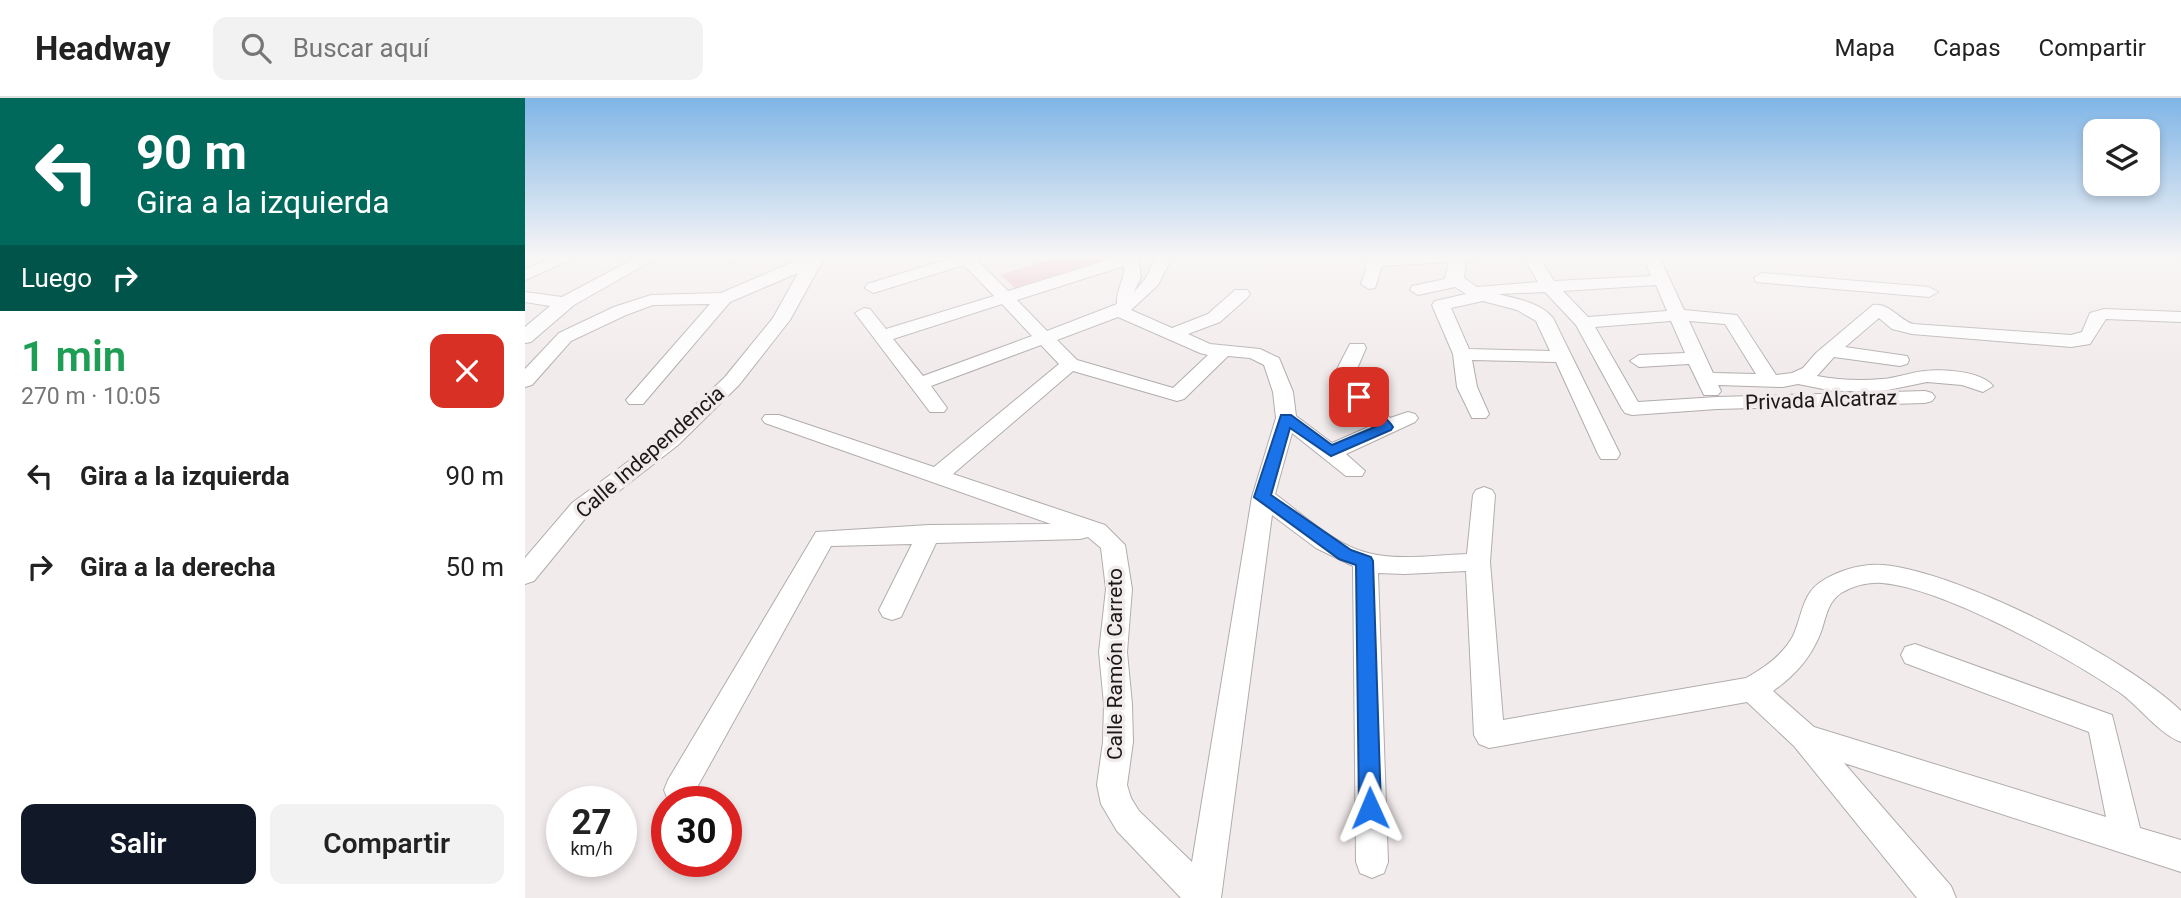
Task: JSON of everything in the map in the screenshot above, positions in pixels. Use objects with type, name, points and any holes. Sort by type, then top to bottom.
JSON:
[{"type":"street","points":[[525,338],[537,324],[564,303],[582,293]]},
{"type":"street","points":[[525,381],[565,337],[620,312],[651,300],[724,298],[735,293]]},
{"type":"street","name":"Calle Independencia","points":[[525,575],[580,509],[671,440],[732,381],[781,320],[796,293]]},
{"type":"street","points":[[1002,293],[1048,338],[1070,364],[1177,395],[1222,352]]},
{"type":"street","points":[[884,336],[1013,293]]},
{"type":"street","points":[[1122,308],[1125,293]]},
{"type":"street","points":[[919,384],[1048,338],[1122,308],[1140,293]]},
{"type":"street","points":[[1478,293],[1441,305],[1462,354],[1467,387],[1479,414]]},
{"type":"street","points":[[1480,293],[1539,314],[1609,454]]},
{"type":"street","points":[[1556,293],[1584,323],[1677,315],[1731,319],[1769,380]]},
{"type":"street","points":[[1668,293],[1717,403]]},
{"type":"street","points":[[1798,378],[1810,372],[1878,309],[1879,303],[1874,293]]},
{"type":"street","points":[[1172,334],[1214,318],[1241,294]]},
{"type":"street","points":[[525,296],[564,303]]},
{"type":"street","points":[[636,400],[724,298]]},
{"type":"street","points":[[1122,308],[1172,334],[1222,352],[1253,354],[1272,362],[1283,392],[1286,418],[1262,497],[1204,898]]},
{"type":"street","points":[[1878,309],[1898,325],[1912,328],[2084,340],[2090,334],[2096,317],[2103,314],[2181,317]]},
{"type":"street","points":[[864,313],[937,408]]},
{"type":"street","name":"Privada Alcatraz","points":[[1584,323],[1632,410],[1717,403],[1925,397]]},
{"type":"street","points":[[1357,348],[1346,371],[1346,382],[1386,427]]},
{"type":"street","points":[[1830,351],[1900,360]]},
{"type":"street","points":[[1462,354],[1562,358]]},
{"type":"street","points":[[1639,361],[1696,358]]},
{"type":"street","points":[[937,476],[1070,364]]},
{"type":"street","points":[[1706,379],[1798,378],[1833,384],[1883,385],[1927,376],[1949,377],[1983,386]]},
{"type":"street","points":[[1286,418],[1354,471]]},
{"type":"street","points":[[1331,452],[1408,418]]},
{"type":"street","points":[[772,419],[1097,531]]},
{"type":"street","points":[[1484,495],[1478,562],[1489,735],[1764,683],[1793,660],[1809,629],[1813,608],[1827,591],[1850,578],[1883,573],[1920,582],[1964,600],[2088,659],[2145,696],[2181,729]]},
{"type":"street","points":[[1262,497],[1345,554],[1365,561],[1383,564],[1478,562]]},
{"type":"street","points":[[681,786],[824,538],[929,533],[1097,531]]},
{"type":"street","name":"Calle Ramón Carreto","points":[[1097,531],[1114,545],[1119,589],[1113,652],[1118,704],[1118,743],[1112,785],[1117,804],[1128,821],[1204,898]]},
{"type":"street","points":[[892,610],[929,533]]},
{"type":"street","points":[[1365,561],[1371,862]]},
{"type":"street","points":[[1915,655],[2102,724],[2126,838]]},
{"type":"street","points":[[1764,683],[1804,737],[1939,898]]},
{"type":"street","points":[[1804,737],[2181,856]]},
{"type":"route","points":[[1359,397],[1386,427],[1331,452],[1286,418],[1262,497],[1345,554],[1365,561],[1370,808]]}]
